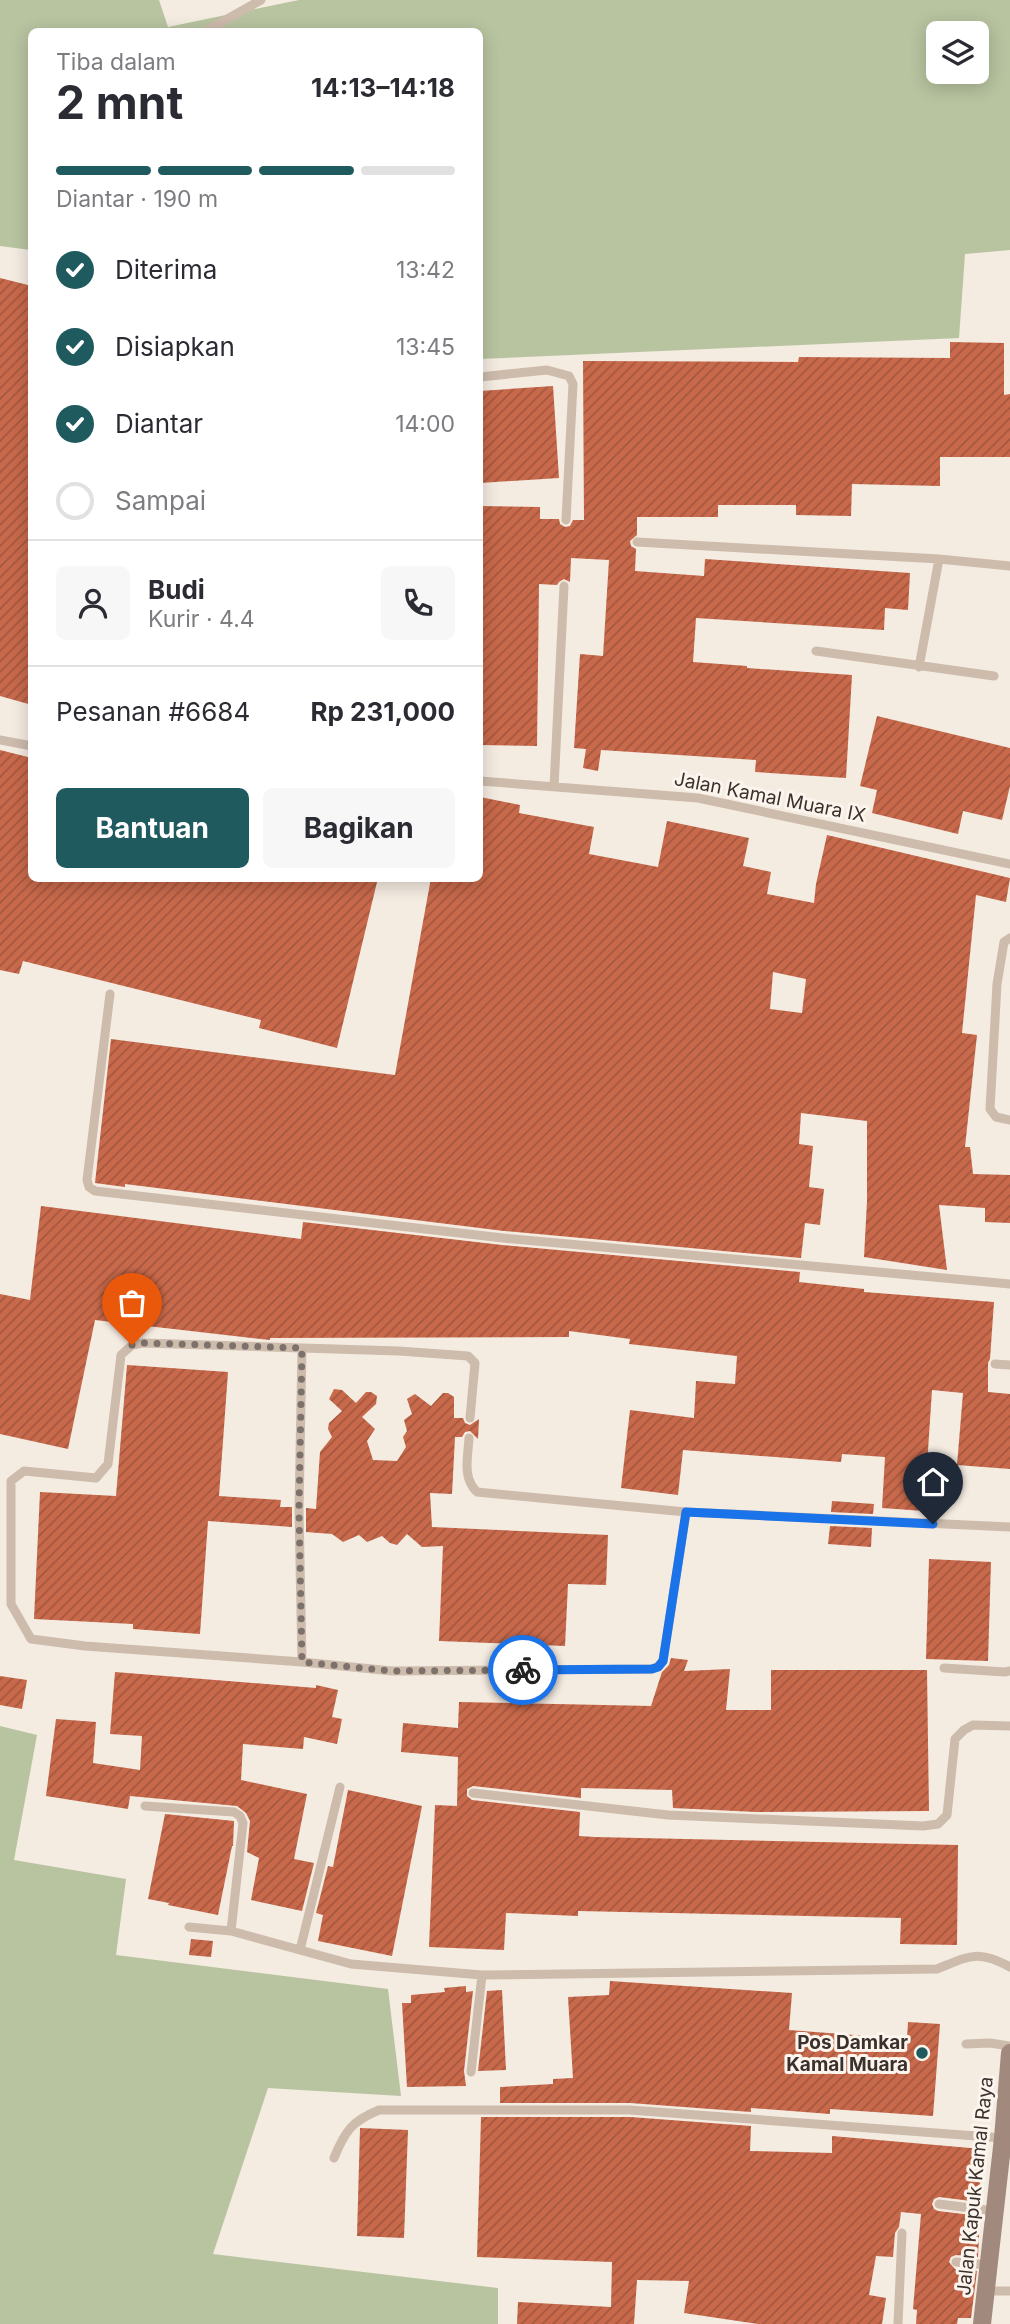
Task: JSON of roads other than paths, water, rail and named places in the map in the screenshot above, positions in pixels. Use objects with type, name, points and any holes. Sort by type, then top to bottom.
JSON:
[{"type":"main road","name":"Jalan Kapuk Kamal Raya","points":[[982,2324],[994,2211],[1005,2165],[1003,2138],[1010,2053]]},
{"type":"lane","points":[[211,28],[261,0]]},
{"type":"lane","points":[[483,377],[547,370],[569,376],[573,384],[566,520]]},
{"type":"lane","points":[[638,542],[939,559],[1010,566]]},
{"type":"lane","points":[[919,667],[939,559]]},
{"type":"lane","points":[[554,787],[564,586]]},
{"type":"lane","points":[[816,651],[994,676]]},
{"type":"lane","points":[[0,740],[28,746]]},
{"type":"lane","name":"Jalan Kamal Muara IX","points":[[483,781],[698,798],[1010,864]]},
{"type":"lane","points":[[1010,938],[1004,942],[997,984],[990,1109],[996,1117],[1010,1120]]},
{"type":"lane","points":[[110,993],[87,1180],[95,1191],[503,1238],[1010,1284]]},
{"type":"lane","points":[[470,1418],[475,1363],[468,1356],[399,1351],[144,1343],[132,1345],[121,1355],[108,1464],[96,1478],[24,1471],[11,1480],[11,1604],[31,1639],[85,1646],[392,1671],[652,1669],[663,1661],[686,1512]]},
{"type":"lane","points":[[302,1348],[299,1510],[302,1662]]},
{"type":"lane","points":[[995,1364],[1010,1365]]},
{"type":"lane","points":[[469,1438],[467,1476],[470,1486],[477,1492],[686,1512],[1010,1527]]},
{"type":"lane","points":[[944,1668],[1010,1671]]},
{"type":"lane","points":[[473,1793],[668,1815],[938,1825],[947,1815],[955,1739],[973,1725],[1010,1726]]},
{"type":"lane","points":[[300,1950],[340,1787]]},
{"type":"lane","points":[[145,1806],[234,1812],[240,1816],[243,1823],[231,1931]]},
{"type":"lane","points":[[189,1927],[231,1931],[351,1964],[482,1975],[937,1969],[965,1958],[984,1955],[1010,1967]]},
{"type":"lane","points":[[471,2072],[482,1975]]},
{"type":"lane","points":[[966,2044],[1010,2046]]},
{"type":"lane","points":[[334,2158],[344,2134],[360,2118],[379,2110],[630,2110],[1003,2138]]},
{"type":"lane","points":[[939,2204],[994,2211]]},
{"type":"lane","points":[[898,2324],[902,2233]]},
{"type":"lane","points":[[956,2262],[988,2265]]},
{"type":"lane","points":[[985,2291],[1010,2291]]},
{"type":"place","name":"Pos Damkar Kamal Muara","points":[[922,2053]]}]
